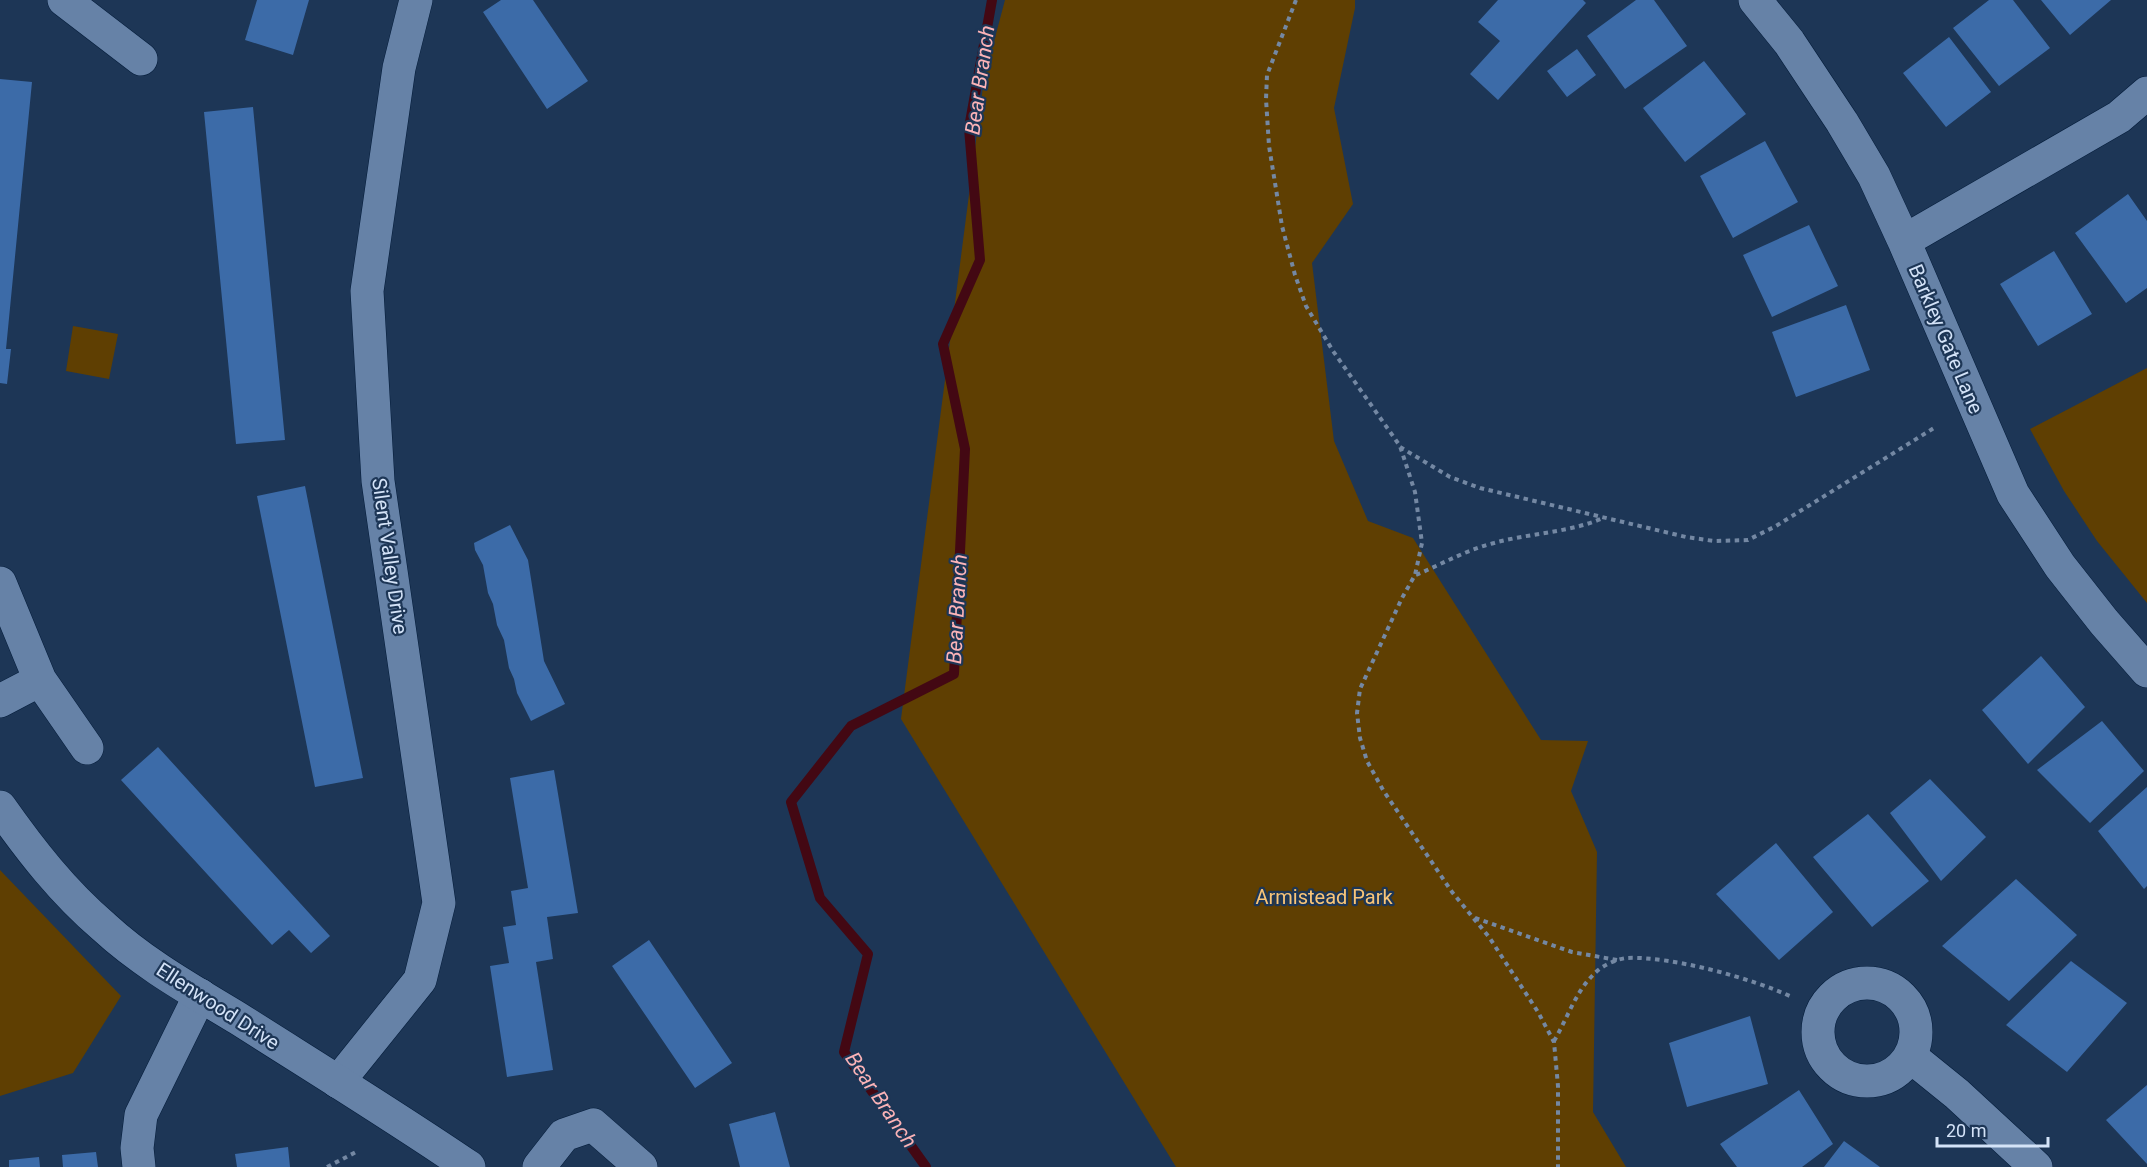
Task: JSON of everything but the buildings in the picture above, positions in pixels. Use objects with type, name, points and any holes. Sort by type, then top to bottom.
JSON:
[{"type":"street","points":[[64,0],[141,59]]},
{"type":"street","name":"Silent Valley Drive","points":[[338,1082],[420,980],[440,903],[378,481],[367,291],[399,68],[416,0]]},
{"type":"street","name":"Barkley Gate Lane","points":[[1755,0],[1789,42],[1842,122],[1874,176],[2013,495],[2060,566],[2104,622],[2147,671]]},
{"type":"street","points":[[1904,241],[2119,117],[2147,93]]},
{"type":"street","points":[[0,583],[40,680],[87,748]]},
{"type":"street","points":[[0,701],[40,680]]},
{"type":"street","name":"Ellenwood Drive","points":[[0,807],[29,849],[68,893],[105,929],[164,972],[469,1167]]},
{"type":"street","points":[[139,1167],[137,1148],[141,1115],[200,995]]},
{"type":"street","points":[[1910,1056],[1957,1094],[2036,1167]]},
{"type":"street","points":[[539,1167],[564,1135],[593,1125],[641,1167]]},
{"type":"path","points":[[1296,0],[1267,75],[1269,146],[1282,226],[1306,306],[1339,360],[1400,446],[1415,492],[1422,543],[1415,575],[1360,689],[1357,713],[1360,738],[1367,761],[1383,790],[1452,892],[1496,946],[1538,1012],[1554,1042],[1558,1086],[1558,1167]]},
{"type":"path","points":[[1400,446],[1450,477],[1480,488],[1686,537],[1714,541],[1748,540],[1796,514],[1934,428]]},
{"type":"path","points":[[1415,575],[1460,554],[1492,543],[1526,535],[1586,526],[1604,517]]},
{"type":"path","points":[[1474,918],[1572,952],[1617,960]]},
{"type":"path","points":[[1554,1042],[1579,992],[1594,973],[1624,958],[1662,959],[1739,979],[1792,997]]},
{"type":"path","points":[[327,1167],[358,1150]]},
{"type":"green space","name":"Armistead Park","points":[[1005,0],[1355,0],[1334,108],[1353,204],[1312,263],[1334,441],[1368,521],[1413,538],[1541,740],[1588,741],[1571,791],[1597,852],[1593,1112],[1626,1167],[1176,1167],[901,719],[984,79]]},
{"type":"green space","points":[[73,326],[118,334],[109,379],[66,371]]},
{"type":"green space","points":[[2147,368],[2147,603],[2097,541],[2064,491],[2030,429]]},
{"type":"green space","points":[[0,870],[121,996],[73,1073],[0,1096]]},
{"type":"waterway","name":"Bear Branch","points":[[926,1167],[844,1052],[868,954],[820,898],[791,802],[851,726],[954,674],[965,449],[943,344],[980,260],[969,128],[992,0]]}]
